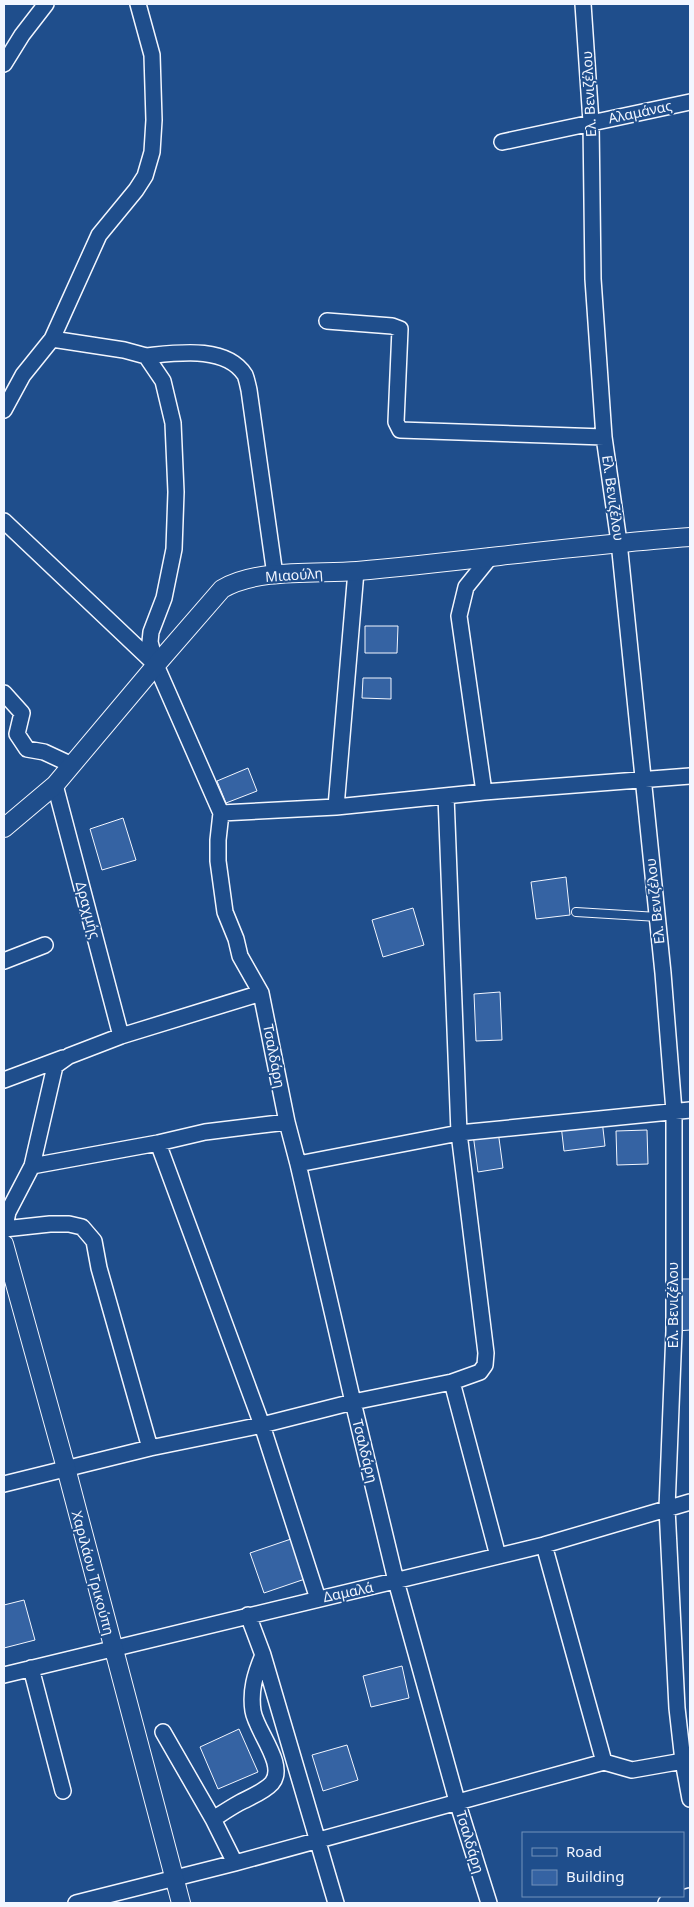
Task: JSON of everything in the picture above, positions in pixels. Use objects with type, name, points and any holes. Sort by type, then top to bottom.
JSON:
[{"type":"street","points":[[4,64],[22,35],[46,4]]},
{"type":"street","points":[[4,410],[23,375],[52,339],[99,235],[136,190],[144,176],[152,152],[154,120],[152,55],[138,4]]},
{"type":"street","name":"Ελ. Βενιζέλου","points":[[584,4],[591,122],[593,279],[604,437],[619,542],[642,780],[658,918],[674,1111],[674,1331],[668,1508],[677,1708],[683,1761],[690,1799]]},
{"type":"street","name":"Αλαμάνας","points":[[502,142],[690,102]]},
{"type":"street","points":[[327,321],[392,326],[400,329],[396,422],[400,430],[604,437]]},
{"type":"street","points":[[52,339],[124,350],[146,356],[180,353],[211,354],[236,365],[246,377],[250,390],[275,575]]},
{"type":"street","points":[[146,356],[163,381],[173,423],[176,492],[174,549],[164,598],[151,632],[150,642],[156,665],[222,813],[336,807],[484,792],[690,776]]},
{"type":"street","points":[[4,521],[156,665]]},
{"type":"street","name":"Μιαούλη","points":[[5,825],[55,785],[222,589],[234,582],[275,575],[356,571],[690,536]]},
{"type":"street","points":[[484,792],[459,616],[466,586],[491,556]]},
{"type":"street","points":[[336,807],[356,571]]},
{"type":"street","points":[[4,693],[22,713],[17,734],[27,749],[44,752],[72,766]]},
{"type":"street","name":"Δραχμής","points":[[55,785],[121,1036]]},
{"type":"street","points":[[4,1484],[150,1448],[262,1425],[353,1402],[452,1382],[480,1372],[485,1365],[486,1353],[459,1132],[446,796]]},
{"type":"street","name":"Τσαλδάρη","points":[[222,813],[218,854],[225,912],[236,939],[240,956],[261,993],[287,1122],[396,1581],[457,1801],[489,1903]]},
{"type":"street","points":[[4,961],[45,945]]},
{"type":"street","points":[[4,1080],[121,1036],[261,993]]},
{"type":"street","points":[[69,1056],[55,1066],[32,1166],[8,1212],[4,1229],[69,1224],[82,1227],[94,1241],[99,1268],[150,1448]]},
{"type":"street","points":[[298,1164],[459,1132],[690,1110]]},
{"type":"street","points":[[32,1166],[158,1143],[205,1132],[287,1122]]},
{"type":"street","points":[[158,1143],[262,1425],[318,1598]]},
{"type":"street","name":"Χαριλάου Τρικούπη","points":[[4,1244],[66,1468],[181,1903]]},
{"type":"street","points":[[452,1382],[498,1556]]},
{"type":"street","name":"Δαμαλά","points":[[4,1675],[544,1545],[690,1502]]},
{"type":"street","points":[[544,1545],[604,1762]]},
{"type":"street","points":[[248,1615],[263,1655],[336,1903]]},
{"type":"street","points":[[213,1819],[273,1782],[276,1769],[273,1753],[257,1726],[253,1712],[252,1697],[256,1673],[263,1655]]},
{"type":"street","points":[[31,1668],[62,1791]]},
{"type":"street","points":[[163,1732],[213,1819],[235,1864]]},
{"type":"street","points":[[76,1903],[235,1864],[457,1801],[604,1762],[632,1770],[683,1761]]},
{"type":"street","points":[[666,1903],[690,1896]]},
{"type":"lane","points":[[576,912],[658,918]]},
{"type":"building","points":[[365,626],[398,626],[397,653],[365,653]]},
{"type":"building","points":[[363,678],[391,678],[391,699],[362,698]]},
{"type":"building","points":[[248,768],[257,791],[226,803],[217,781]]},
{"type":"building","points":[[123,818],[136,860],[102,870],[90,829]]},
{"type":"building","points":[[566,877],[570,915],[536,919],[531,882]]},
{"type":"building","points":[[413,908],[424,945],[383,957],[372,920]]},
{"type":"building","points":[[500,992],[502,1040],[476,1041],[474,994]]},
{"type":"building","points":[[602,1120],[605,1146],[564,1151],[561,1125]]},
{"type":"building","points":[[647,1130],[648,1164],[617,1165],[616,1131]]},
{"type":"building","points":[[498,1131],[503,1168],[478,1172],[473,1134]]},
{"type":"building","points":[[677,1279],[690,1279],[690,1330],[677,1331]]},
{"type":"building","points":[[291,1539],[305,1579],[264,1593],[250,1553]]},
{"type":"building","points":[[24,1600],[35,1640],[4,1648],[4,1605]]},
{"type":"building","points":[[402,1666],[409,1698],[371,1707],[363,1676]]},
{"type":"building","points":[[239,1729],[258,1772],[218,1789],[200,1747]]},
{"type":"building","points":[[347,1745],[358,1780],[323,1791],[312,1755]]}]
